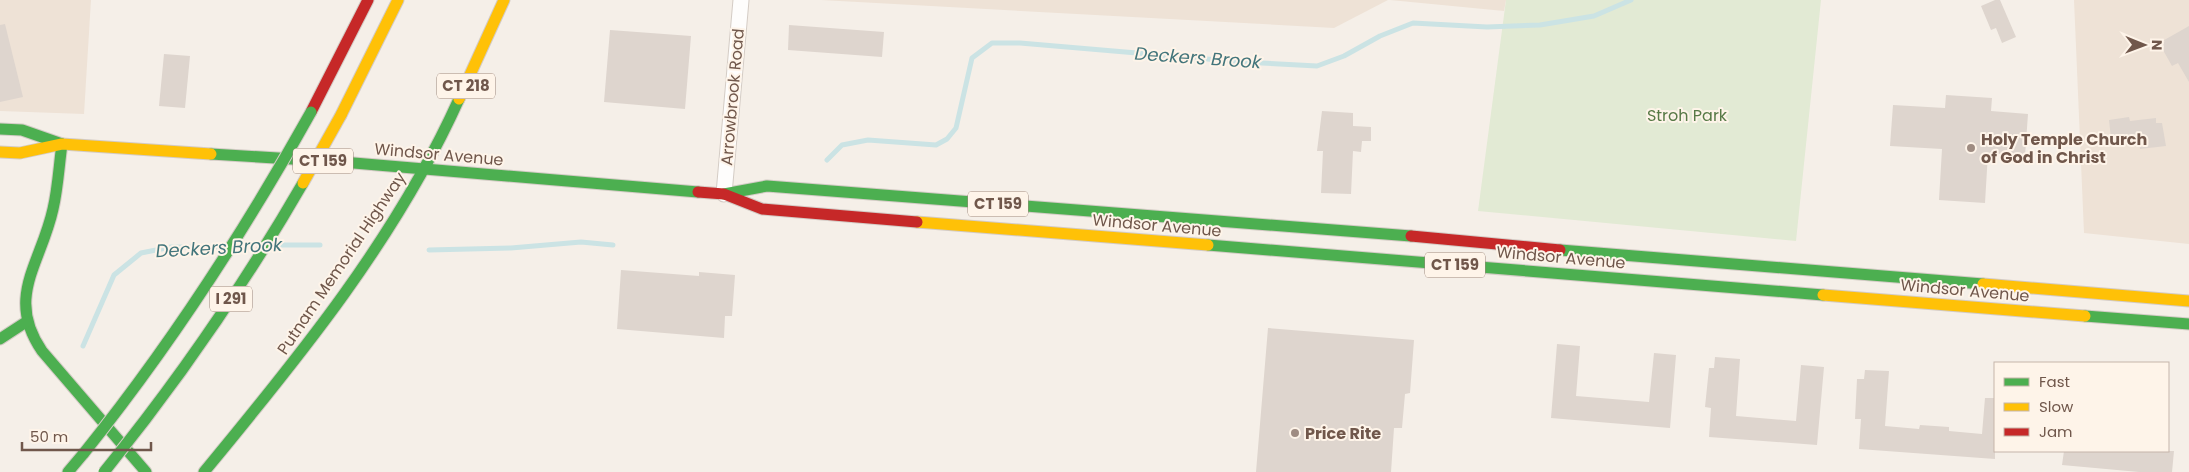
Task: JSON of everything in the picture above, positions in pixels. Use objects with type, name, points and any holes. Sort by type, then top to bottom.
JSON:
[{"type":"main road","name":"I 291","points":[[68,472],[136,387],[207,286],[266,193],[311,112],[368,0]]},
{"type":"main road","name":"I 291","points":[[104,472],[170,388],[223,312],[286,213],[341,115],[398,0]]},
{"type":"main road","name":"Putnam Memorial Highway","points":[[204,472],[260,406],[329,316],[362,267],[423,169],[461,98],[504,0]]},
{"type":"main road","name":"Windsor Avenue","points":[[0,129],[22,130],[62,144],[423,169],[724,194],[767,186],[870,194],[1675,283],[2189,324]]},
{"type":"main road","name":"Windsor Avenue","points":[[0,152],[20,153],[62,144]]},
{"type":"main road","points":[[62,144],[53,209],[25,296],[24,310],[26,322],[31,334],[42,350],[146,472]]},
{"type":"main road","name":"Windsor Avenue","points":[[724,194],[762,209],[868,218],[1677,259],[2189,300]]},
{"type":"main road","points":[[868,218],[870,194]]},
{"type":"main road","points":[[1675,283],[1677,259]]},
{"type":"main road","points":[[1872,299],[1874,275]]},
{"type":"main road","points":[[0,339],[26,322]]},
{"type":"street","name":"Arrowbrook Road","points":[[724,194],[741,0]]},
{"type":"shaded area","points":[[0,0],[91,0],[84,114],[0,111]]},
{"type":"shaded area","points":[[821,0],[1388,0],[1334,28]]},
{"type":"shaded area","points":[[1390,0],[1506,0],[1504,11]]},
{"type":"shaded area","points":[[2074,0],[2189,0],[2189,244],[2084,233]]},
{"type":"green space","name":"Stroh Park","points":[[1506,0],[1821,0],[1796,241],[1478,211]]},
{"type":"building","points":[[1995,0],[2000,0],[2016,37],[2002,43],[1996,28],[1991,30],[1981,6]]},
{"type":"building","points":[[5,24],[23,97],[0,102],[0,25]]},
{"type":"building","points":[[789,25],[884,32],[882,57],[788,50]]},
{"type":"building","points":[[2189,26],[2189,82],[2178,63],[2172,66],[2159,43]]},
{"type":"building","points":[[610,30],[691,36],[685,109],[604,102]]},
{"type":"building","points":[[164,54],[190,56],[185,108],[159,106]]},
{"type":"building","name":"Holy Temple Church of God in Christ","points":[[1946,95],[1992,98],[1991,111],[2028,114],[2025,156],[1988,153],[1985,203],[1939,200],[1942,149],[1890,146],[1893,105],[1945,108]]},
{"type":"building","points":[[1322,111],[1353,113],[1353,126],[1371,127],[1371,141],[1362,141],[1361,152],[1353,151],[1351,194],[1321,193],[1323,151],[1317,151]]},
{"type":"building","points":[[2129,117],[2130,121],[2156,118],[2156,123],[2162,123],[2166,146],[2140,149],[2138,134],[2111,138],[2109,120]]},
{"type":"building","points":[[621,270],[699,276],[699,272],[735,275],[732,316],[725,316],[724,338],[617,329]]},
{"type":"building","points":[[1268,328],[1414,340],[1410,393],[1405,394],[1402,428],[1394,428],[1391,472],[1256,472]]},
{"type":"building","points":[[1557,344],[1580,346],[1576,396],[1649,402],[1654,353],[1676,355],[1670,428],[1551,418]]},
{"type":"building","points":[[1715,357],[1740,359],[1736,416],[1796,421],[1801,365],[1824,367],[1817,445],[1709,437],[1711,408],[1705,407],[1709,368],[1714,368]]},
{"type":"building","points":[[1865,370],[1889,371],[1885,426],[1919,429],[1920,425],[1949,427],[1949,431],[1982,434],[1985,398],[1994,398],[1995,459],[1859,449],[1861,419],[1855,419],[1857,379],[1864,379]]},
{"type":"building","points":[[2174,451],[2172,472],[2139,472],[2062,465],[2064,452]]},
{"type":"waterway","name":"Deckers Brook","points":[[827,160],[842,145],[868,140],[936,145],[947,139],[956,128],[972,58],[992,43],[1020,43],[1242,62],[1317,66],[1344,56],[1380,36],[1413,23],[1487,27],[1540,25],[1594,16],[1631,0]]},
{"type":"waterway","name":"Deckers Brook","points":[[429,250],[511,248],[581,242],[613,245]]},
{"type":"waterway","name":"Deckers Brook","points":[[275,245],[320,245]]},
{"type":"waterway","name":"Deckers Brook","points":[[83,346],[114,275],[141,253],[171,247],[222,247]]},
{"type":"traffic: fast","points":[[204,472],[276,384],[344,294],[407,199],[459,99]]},
{"type":"traffic: fast","points":[[84,453],[116,413],[205,287],[286,157],[311,112]]},
{"type":"traffic: fast","points":[[0,129],[22,130],[62,144]]},
{"type":"traffic: fast","points":[[62,144],[55,201],[48,229],[29,280],[26,314],[31,332],[42,351],[146,472]]},
{"type":"traffic: fast","points":[[211,154],[342,162],[698,192]]},
{"type":"traffic: fast","points":[[104,472],[158,403],[209,332],[281,221],[303,183]]},
{"type":"traffic: fast","points":[[724,194],[767,186],[1411,236]]},
{"type":"traffic: fast","points":[[1208,245],[1823,295]]},
{"type":"traffic: fast","points":[[1560,250],[1983,284]]},
{"type":"traffic: fast","points":[[2085,316],[2189,324]]},
{"type":"traffic: fast","points":[[0,339],[26,322]]},
{"type":"traffic: fast","points":[[68,472],[84,453]]},
{"type":"traffic: slow","points":[[341,115],[398,0]]},
{"type":"traffic: slow","points":[[459,99],[504,0]]},
{"type":"traffic: slow","points":[[303,183],[341,115]]},
{"type":"traffic: slow","points":[[0,152],[20,153],[62,144],[211,154]]},
{"type":"traffic: slow","points":[[917,222],[1208,245]]},
{"type":"traffic: slow","points":[[1983,284],[2189,301]]},
{"type":"traffic: slow","points":[[1823,295],[2085,316]]},
{"type":"traffic: jam","points":[[311,112],[368,0]]},
{"type":"traffic: jam","points":[[698,192],[724,194],[762,209],[917,222]]},
{"type":"traffic: jam","points":[[1411,236],[1560,250]]},
{"type":"place","name":"Holy Temple Church of God in Christ","points":[[1971,148]]},
{"type":"place","name":"Price Rite","points":[[1295,433]]}]
